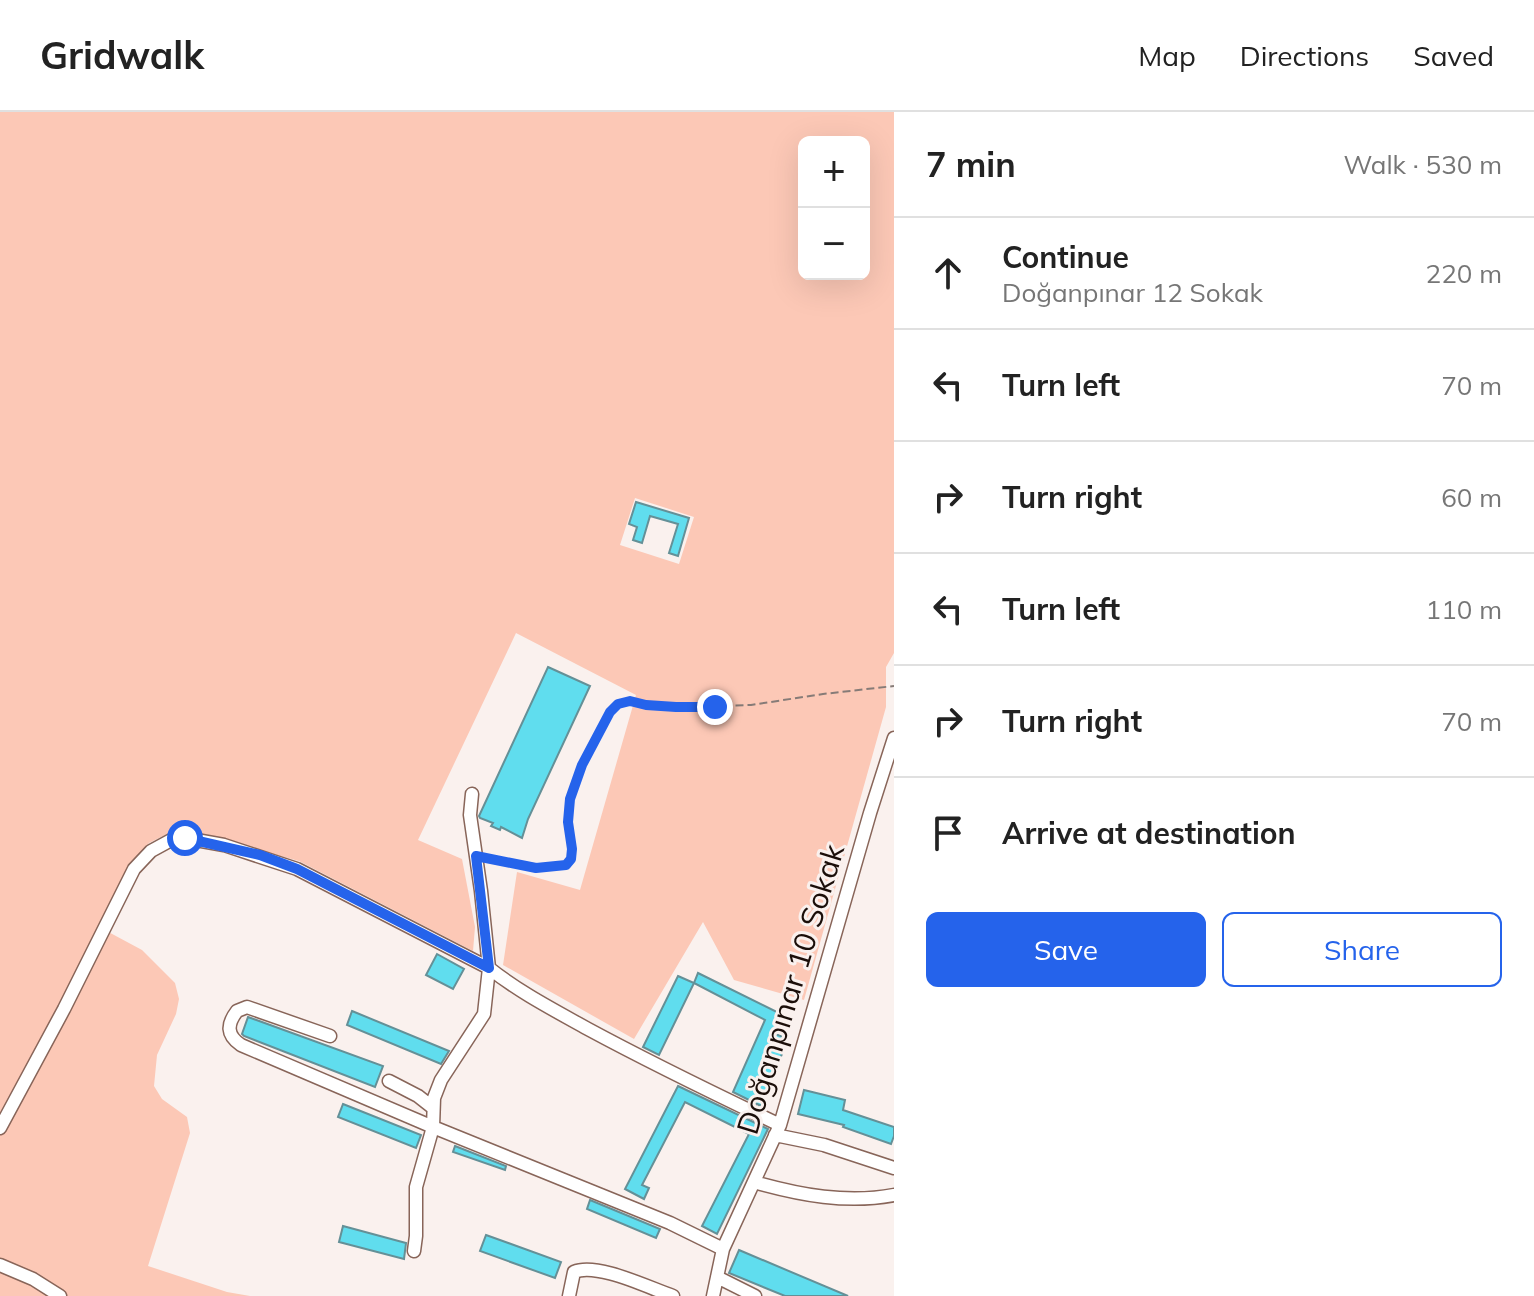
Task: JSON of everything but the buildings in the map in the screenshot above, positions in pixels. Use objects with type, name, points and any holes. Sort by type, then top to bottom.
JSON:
[{"type":"lane","name":"Doğanpınar 10 Sokak","points":[[713,1296],[723,1249],[778,1130],[894,738]]},
{"type":"lane","points":[[414,1251],[416,1187],[433,1127],[434,1098],[441,1080],[484,1014],[489,968],[470,815],[472,794]]},
{"type":"lane","points":[[0,1128],[134,869],[163,843],[185,838],[224,845],[297,869],[489,968],[538,1001],[778,1130],[894,1168]]},
{"type":"lane","points":[[330,1036],[247,1007],[237,1011],[228,1025],[233,1040],[241,1045],[670,1223],[723,1249]]},
{"type":"lane","points":[[389,1081],[432,1107]]},
{"type":"lane","points":[[754,1182],[781,1190],[858,1200],[894,1195]]},
{"type":"lane","points":[[0,1265],[33,1279],[60,1296]]},
{"type":"lane","points":[[569,1296],[574,1272],[582,1269],[605,1272],[673,1296]]},
{"type":"lane","points":[[717,1277],[755,1296]]},
{"type":"path","points":[[476,856],[536,868],[566,865],[571,859],[572,849],[568,822],[570,799],[582,765],[610,712],[618,704],[630,701],[676,707],[751,705],[894,686]]},
{"type":"shaded area","points":[[0,112],[894,112],[894,653],[886,667],[886,707],[804,1000],[734,980],[703,922],[634,1039],[503,965],[517,872],[580,890],[636,695],[516,633],[418,840],[462,859],[475,927],[473,951],[299,861],[193,832],[169,833],[149,843],[125,874],[101,928],[142,950],[175,983],[179,999],[176,1014],[157,1055],[154,1086],[162,1099],[187,1117],[190,1133],[148,1266],[227,1292],[250,1296],[0,1296]],"holes":[[[635,498],[694,517],[679,564],[620,545]]]},
{"type":"route","points":[[185,838],[224,845],[297,869],[489,968],[476,856],[536,868],[566,865],[571,859],[572,849],[568,822],[570,799],[582,765],[610,712],[618,704],[630,701],[646,705],[715,707]]}]
